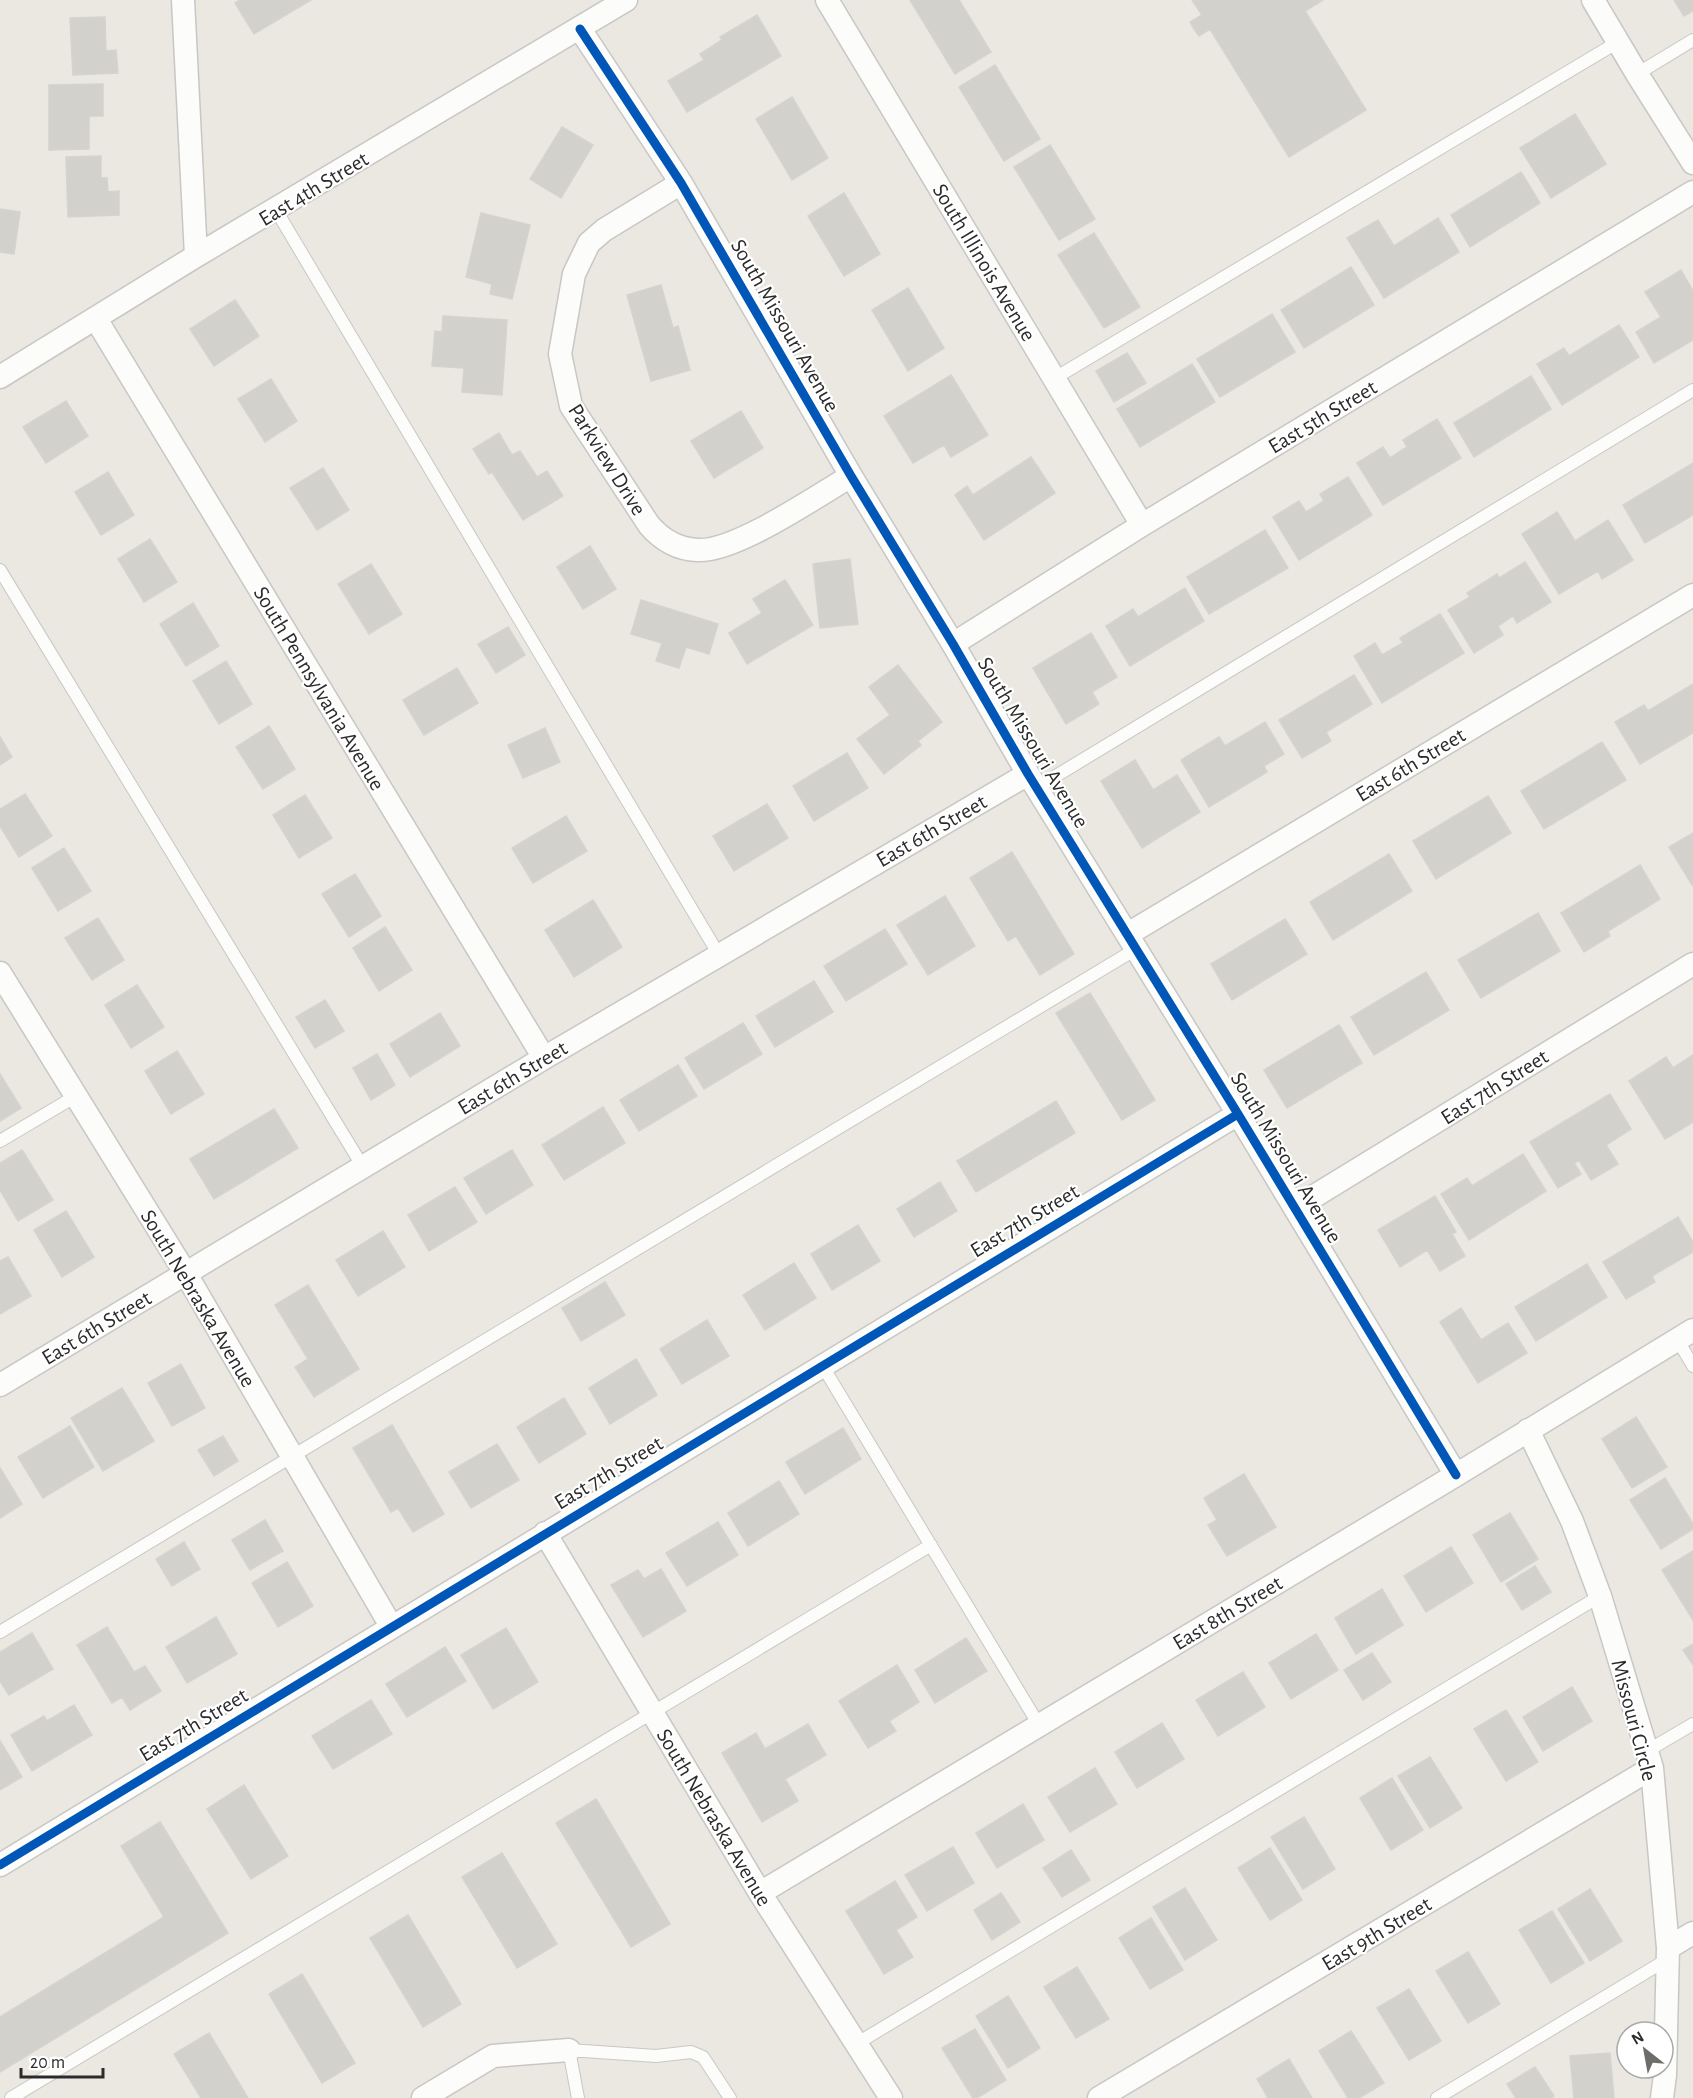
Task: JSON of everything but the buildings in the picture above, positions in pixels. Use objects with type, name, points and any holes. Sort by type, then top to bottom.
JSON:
[{"type":"street","points":[[183,0],[196,256]]},
{"type":"street","name":"East 4th Street","points":[[0,377],[196,256],[626,0]]},
{"type":"street","name":"South Illinois Avenue","points":[[827,0],[1142,525]]},
{"type":"street","points":[[1593,0],[1636,74],[1693,163]]},
{"type":"street","name":"South Missouri Avenue","points":[[580,29],[681,183],[851,476],[954,644],[1032,781],[1238,1114],[1456,1475]]},
{"type":"street","name":"Parkview Drive","points":[[681,183],[604,230],[589,243],[574,274],[560,354],[571,406],[649,525],[660,538],[689,549],[718,548],[745,538],[851,476]]},
{"type":"street","name":"East 5th Street","points":[[954,644],[1142,525],[1693,192]]},
{"type":"street","name":"South Pennsylvania Avenue","points":[[96,319],[544,1058]]},
{"type":"street","name":"East 6th Street","points":[[1132,942],[1693,595]]},
{"type":"street","name":"East 6th Street","points":[[0,1384],[719,955],[1032,781]]},
{"type":"street","name":"East 7th Street","points":[[1295,1208],[1693,964]]},
{"type":"street","name":"South Nebraska Avenue","points":[[0,973],[186,1274],[391,1626]]},
{"type":"street","name":"East 7th Street","points":[[0,1865],[1238,1114]]},
{"type":"street","name":"East 8th Street","points":[[760,1893],[1456,1475],[1685,1334]]},
{"type":"street","name":"Missouri Circle","points":[[1528,1430],[1572,1521],[1600,1596],[1650,1759],[1668,1953],[1665,2075],[1662,2098]]},
{"type":"street","name":"South Nebraska Avenue","points":[[544,1533],[760,1893],[891,2098]]},
{"type":"street","name":"East 9th Street","points":[[1099,2098],[1650,1759]]},
{"type":"street","points":[[1668,1953],[1693,1933]]},
{"type":"street","points":[[423,2098],[493,2056],[569,2050]]},
{"type":"lane","points":[[1636,74],[1693,40]]},
{"type":"lane","points":[[1055,378],[1618,42]]},
{"type":"lane","points":[[276,210],[719,955]]},
{"type":"lane","points":[[1032,781],[1693,390]]},
{"type":"lane","points":[[0,570],[363,1167]]},
{"type":"lane","points":[[0,1632],[1132,942]]},
{"type":"lane","points":[[0,1141],[76,1096]]},
{"type":"lane","points":[[1685,1334],[1693,1366]]},
{"type":"lane","points":[[822,1365],[1039,1725]]},
{"type":"lane","points":[[11,2098],[931,1545]]},
{"type":"lane","points":[[856,2044],[1600,1596]]},
{"type":"lane","points":[[1650,1759],[1693,1724]]},
{"type":"lane","points":[[1437,2098],[1668,1953]]},
{"type":"lane","points":[[578,2098],[569,2050],[656,2056],[691,2052],[704,2057],[730,2098]]},
{"type":"cycle path","points":[[580,29],[681,183],[1028,774],[1238,1114],[1456,1475]]},
{"type":"cycle path","points":[[0,1865],[1238,1114]]}]
